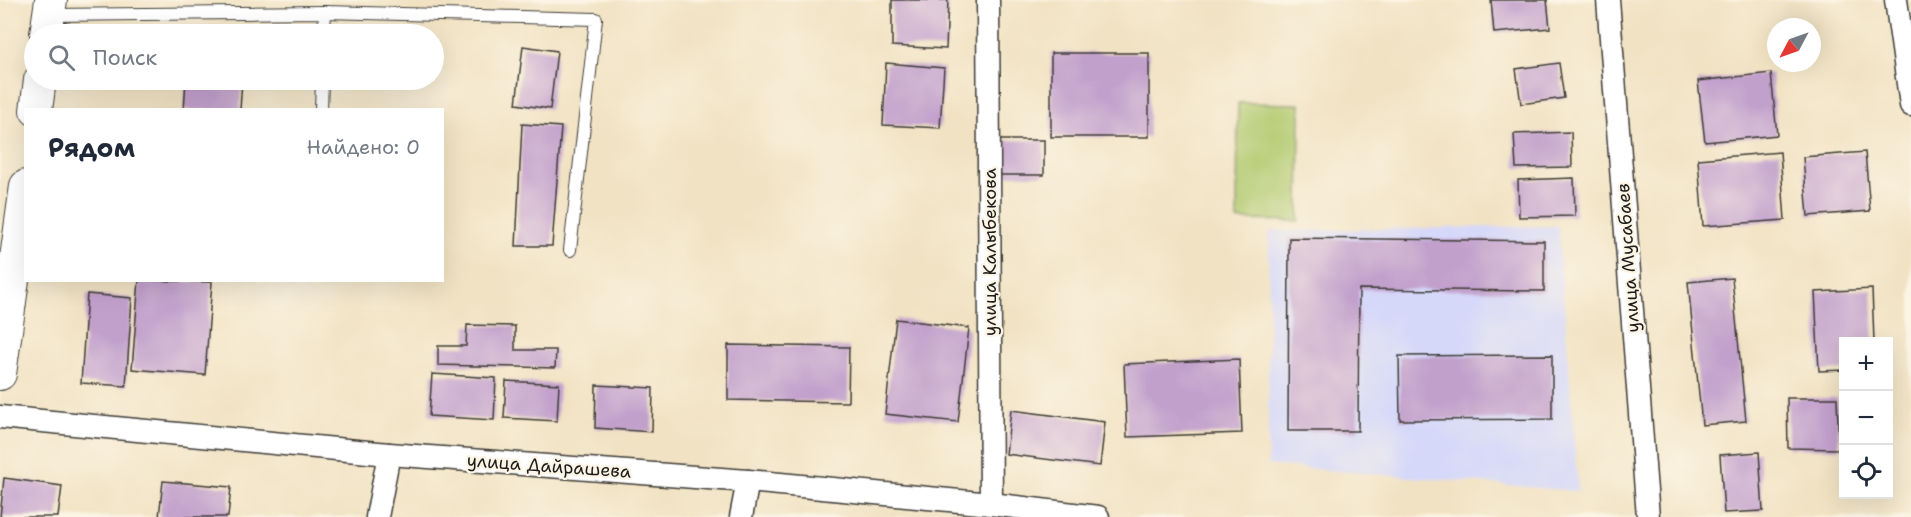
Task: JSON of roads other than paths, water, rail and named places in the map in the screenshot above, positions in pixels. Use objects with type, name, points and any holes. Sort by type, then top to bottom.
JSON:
[{"type":"main road","points":[[36,108],[39,90]]},
{"type":"main road","points":[[0,374],[24,200]]},
{"type":"street","name":"улица Калыбекова","points":[[988,0],[991,504]]},
{"type":"street","name":"улица Мусабаев","points":[[1608,0],[1648,517]]},
{"type":"street","points":[[1896,0],[1911,105]]},
{"type":"street","name":"улица Дайрашева","points":[[0,417],[389,454],[748,481],[991,504],[1089,517]]},
{"type":"street","points":[[377,517],[389,454]]},
{"type":"street","points":[[741,517],[748,481]]},
{"type":"lane","points":[[48,16],[325,12],[596,19],[570,250]]},
{"type":"lane","points":[[324,24],[325,12]]},
{"type":"lane","points":[[321,108],[322,90]]}]
